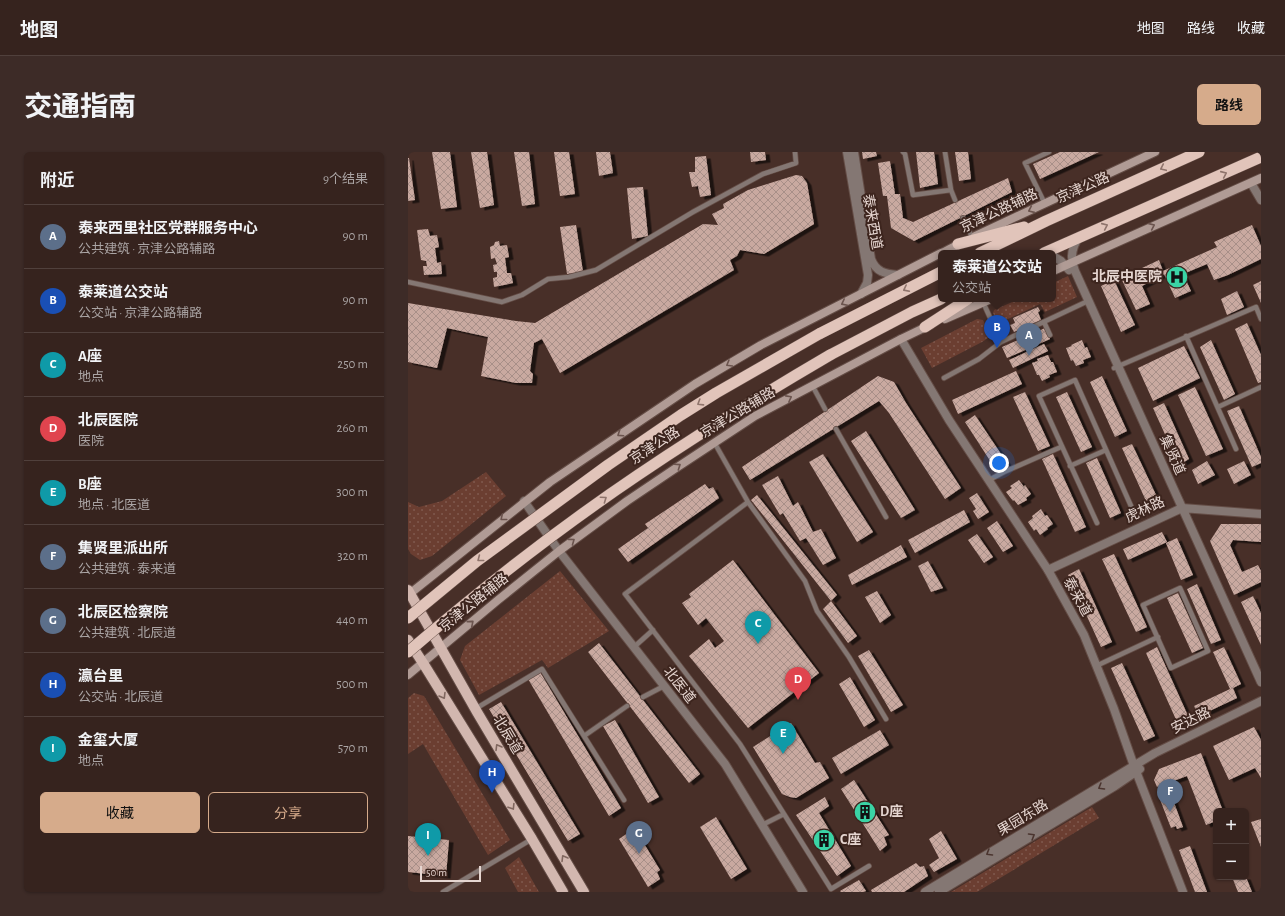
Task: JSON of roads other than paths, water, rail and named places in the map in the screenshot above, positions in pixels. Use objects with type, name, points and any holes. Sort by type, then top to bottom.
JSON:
[{"type":"highway","name":"京津公路","points":[[986,250],[1046,221],[1199,152]]},
{"type":"highway","points":[[1051,250],[1261,158]]},
{"type":"highway","points":[[958,244],[1046,221]]},
{"type":"highway","name":"京津公路","points":[[408,618],[477,561],[608,465],[681,415],[744,376],[819,334],[938,274]]},
{"type":"highway","name":"京津公路","points":[[408,652],[519,562],[624,484],[725,418],[830,355],[912,312],[938,300]]},
{"type":"highway","points":[[925,327],[963,302]]},
{"type":"main road","name":"京津公路辅路","points":[[947,250],[1155,152]]},
{"type":"main road","points":[[1056,270],[1261,178]]},
{"type":"main road","name":"京津公路辅路","points":[[409,593],[550,482],[695,384],[761,345],[938,255]]},
{"type":"main road","name":"京津公路辅路","points":[[408,675],[559,551],[627,501],[714,442],[755,416],[812,385],[925,327],[985,302]]},
{"type":"main road","name":"北辰道","points":[[409,593],[584,892]]},
{"type":"main road","points":[[408,640],[532,839],[562,892]]},
{"type":"street","name":"泰来西道","points":[[847,152],[868,275],[867,284],[861,294]]},
{"type":"street","name":"泰来西道","points":[[854,152],[871,259],[876,268],[884,274],[898,276]]},
{"type":"street","points":[[1251,183],[1261,200]]},
{"type":"street","points":[[1069,263],[1072,248],[1079,237]]},
{"type":"street","name":"集贤道","points":[[1056,257],[1069,263],[1071,272],[1116,367],[1261,690]]},
{"type":"street","name":"泰来道","points":[[901,339],[949,420],[1048,570],[1084,635],[1114,709],[1135,769],[1183,892]]},
{"type":"street","name":"北医道","points":[[524,501],[559,551],[725,764],[803,892]]},
{"type":"street","name":"集贤道","points":[[1180,509],[1261,682]]},
{"type":"street","name":"虎林路","points":[[1048,570],[1180,509],[1261,514]]},
{"type":"street","name":"安达路","points":[[1135,769],[1155,753],[1261,701]]},
{"type":"street","name":"安达路","points":[[1135,769],[1261,705]]},
{"type":"street","name":"果园东路","points":[[925,892],[1135,769]]},
{"type":"street","name":"果园东路","points":[[939,892],[1115,786],[1135,769]]},
{"type":"lane","points":[[408,282],[502,302],[522,296],[548,279],[569,277],[596,270],[693,212],[762,174],[796,163],[794,152]]},
{"type":"lane","points":[[903,152],[905,154],[913,195],[951,190]]},
{"type":"lane","points":[[945,152],[951,190],[955,200]]},
{"type":"lane","points":[[1045,204],[1025,163],[1049,152]]},
{"type":"lane","points":[[963,218],[972,237]]},
{"type":"lane","points":[[987,302],[1001,342]]},
{"type":"lane","points":[[944,378],[979,359],[1001,342],[1086,302]]},
{"type":"lane","points":[[1116,367],[1256,307],[1261,319]]},
{"type":"lane","points":[[1044,322],[1050,334]]},
{"type":"lane","points":[[1186,336],[1236,449]]},
{"type":"lane","points":[[1097,523],[1039,396],[1075,380],[1131,506]]},
{"type":"lane","points":[[812,385],[825,409]]},
{"type":"lane","points":[[1218,407],[1261,387]]},
{"type":"lane","points":[[836,429],[886,517]]},
{"type":"lane","points":[[714,442],[748,502],[805,581],[817,611],[849,657],[886,719]]},
{"type":"lane","points":[[989,480],[1061,447]]},
{"type":"lane","points":[[1070,466],[1106,450]]},
{"type":"lane","points":[[748,502],[625,594],[740,744],[831,889],[869,866]]},
{"type":"lane","points":[[1180,588],[1208,651],[1171,668],[1158,637],[1143,605],[1180,588]]},
{"type":"lane","points":[[634,646],[653,630]]},
{"type":"lane","points":[[1096,666],[1158,637]]},
{"type":"lane","points":[[476,709],[542,669],[624,800]]},
{"type":"lane","points":[[642,697],[664,686]]},
{"type":"lane","points":[[584,736],[627,706]]},
{"type":"lane","points":[[762,825],[784,814]]},
{"type":"lane","points":[[444,892],[532,839]]},
{"type":"place","name":"北辰中医院","points":[[1177,277]]},
{"type":"place","name":"泰莱道公交站","points":[[997,348]]},
{"type":"place","name":"泰来西里社区党群服务中心","points":[[1029,356]]},
{"type":"place","name":"A座","points":[[758,644]]},
{"type":"place","name":"北辰医院","points":[[798,700]]},
{"type":"place","name":"B座","points":[[783,754]]},
{"type":"place","name":"瀛台里","points":[[492,793]]},
{"type":"place","name":"D座","points":[[865,812]]},
{"type":"place","name":"集贤里派出所","points":[[1170,812]]},
{"type":"place","name":"C座","points":[[824,840]]},
{"type":"place","name":"北辰区检察院","points":[[639,854]]},
{"type":"place","name":"金玺大厦","points":[[428,856]]}]
